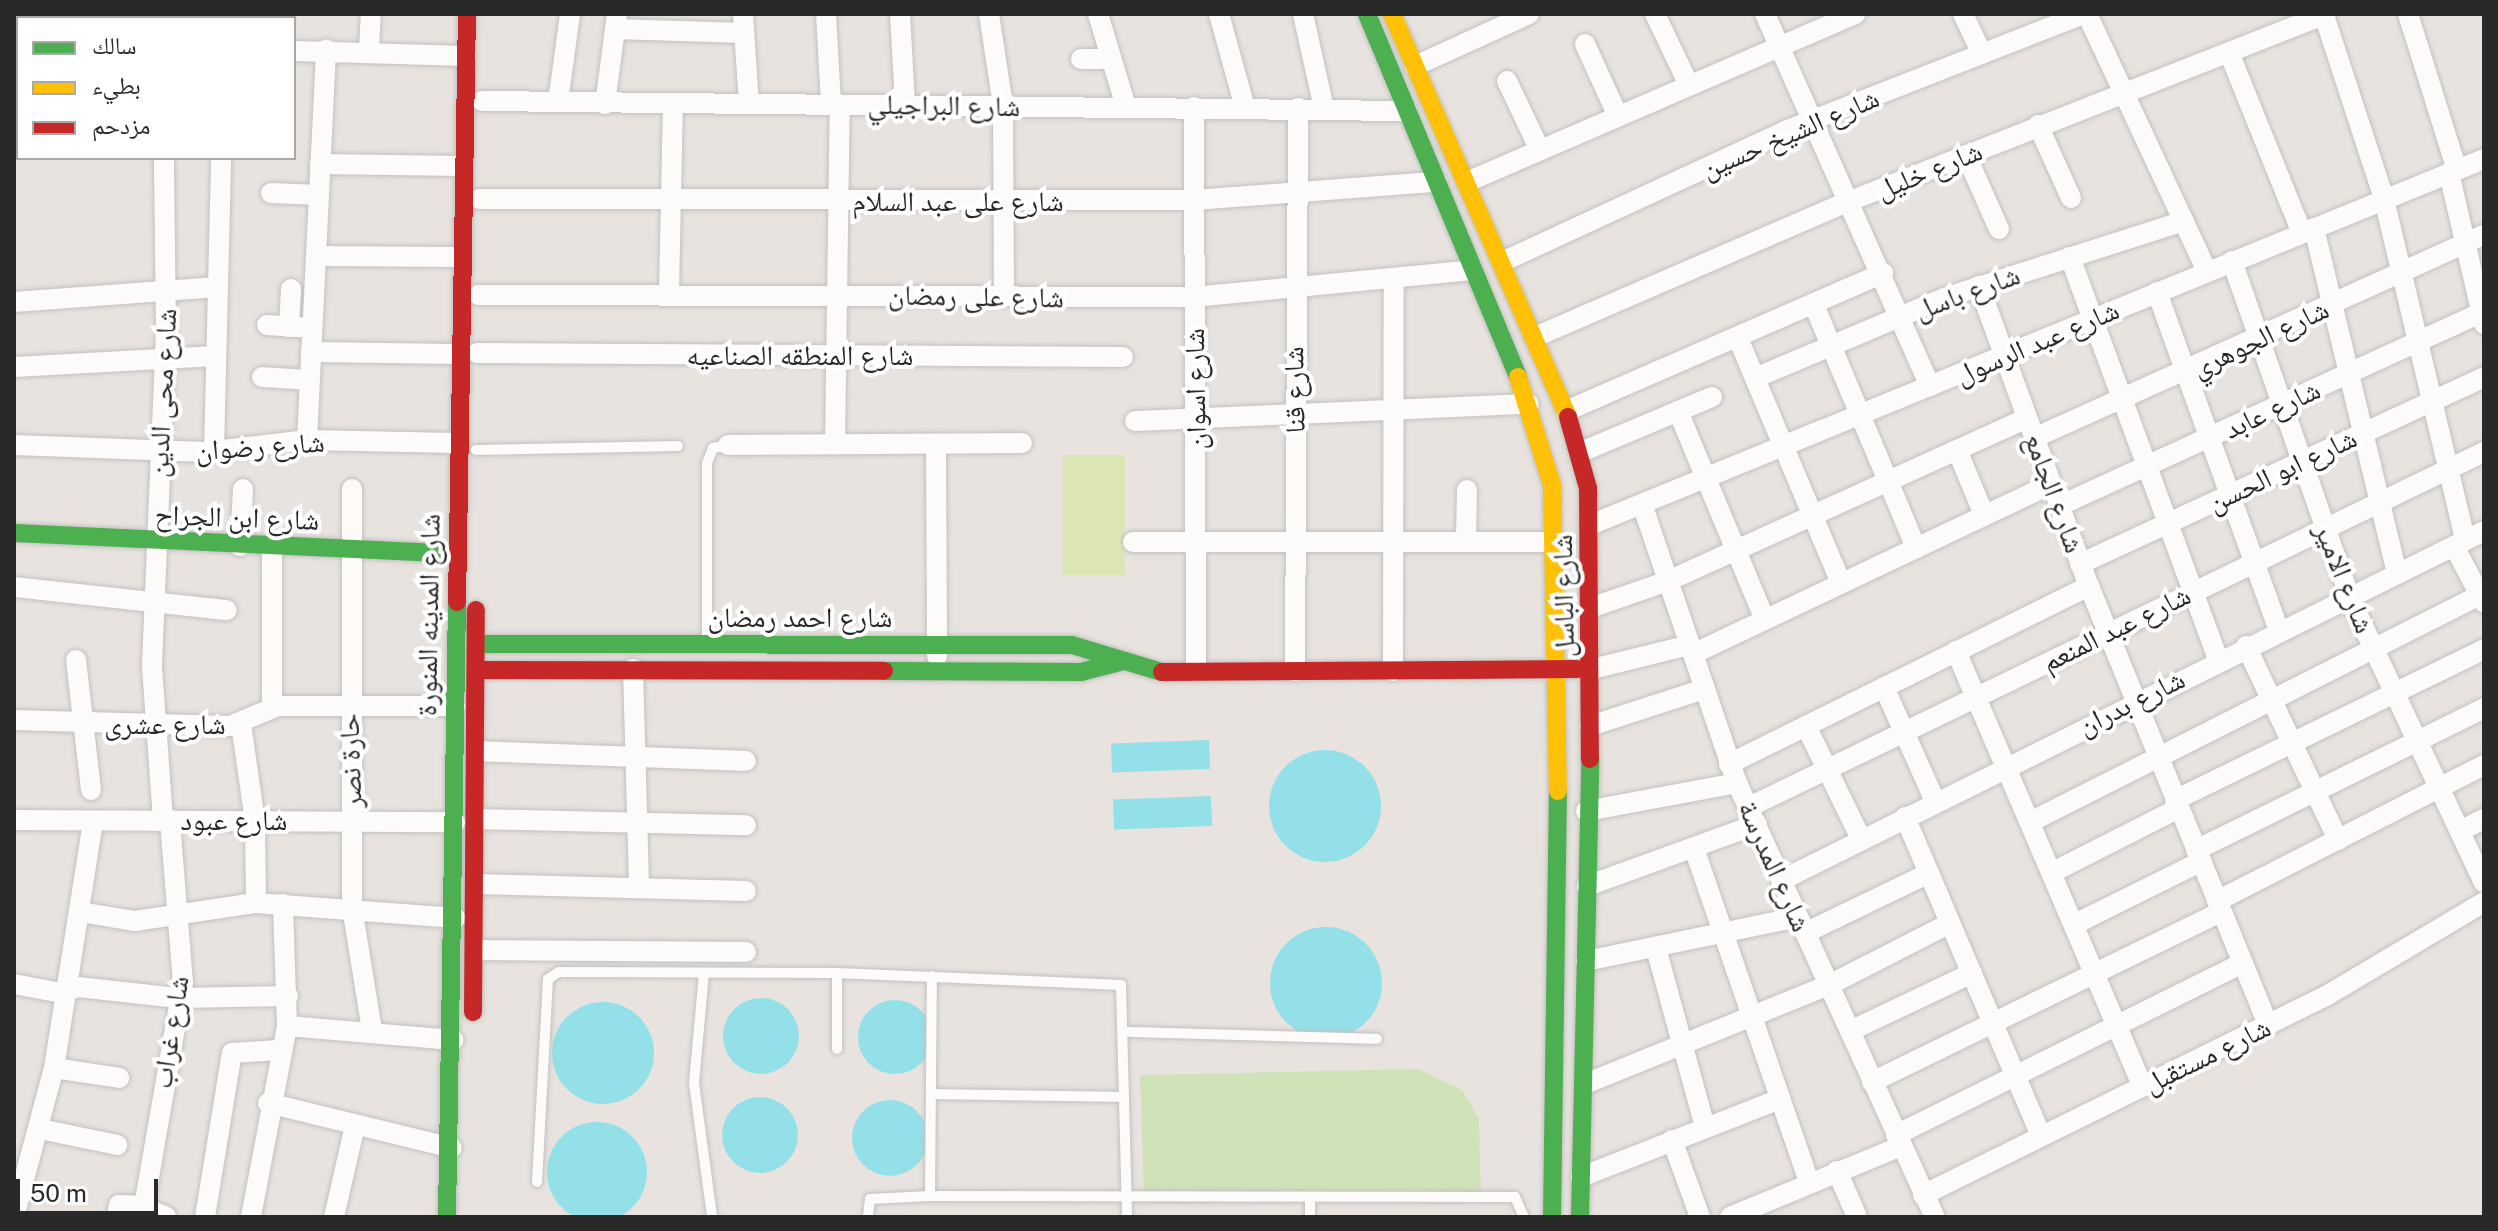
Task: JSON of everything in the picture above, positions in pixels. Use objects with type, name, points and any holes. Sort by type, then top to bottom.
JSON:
[{"type":"main road","name":"شارع المدينه المنورة","points":[[447,1217],[452,1148],[455,918],[476,751],[476,644],[467,446],[468,354],[459,257],[467,14]]},
{"type":"main road","name":"شارع المدينه المنورة","points":[[468,354],[478,295],[485,14]]},
{"type":"main road","name":"شارع الباسل","points":[[1367,14],[1529,404],[1552,485],[1557,542],[1560,669],[1552,1217]]},
{"type":"main road","name":"شارع الباسل","points":[[1392,14],[1535,337],[1581,452],[1590,525],[1593,607],[1586,811],[1585,1078],[1580,1217]]},
{"type":"main road","points":[[1407,111],[1431,102]]},
{"type":"main road","name":"شارع المدينه المنورة","points":[[467,446],[457,554],[455,706],[465,820],[476,884],[472,1050]]},
{"type":"main road","name":"شارع ابن الجراح","points":[[14,533],[457,554]]},
{"type":"main road","name":"شارع احمد رمضان","points":[[476,644],[1085,647],[1145,672],[1592,669]]},
{"type":"main road","name":"شارع احمد رمضان","points":[[476,670],[1081,672],[1120,662]]},
{"type":"main road","points":[[1554,1074],[1585,1078]]},
{"type":"main road","points":[[467,1217],[471,1110]]},
{"type":"street","points":[[369,49],[371,14]]},
{"type":"street","points":[[558,102],[570,14]]},
{"type":"street","points":[[826,14],[836,104],[840,201],[835,444]]},
{"type":"street","points":[[900,14],[905,104]]},
{"type":"street","points":[[989,14],[1003,105],[1004,297]]},
{"type":"street","points":[[1098,14],[1126,107]]},
{"type":"street","points":[[1219,14],[1245,108]]},
{"type":"street","points":[[1303,14],[1324,109]]},
{"type":"street","points":[[1415,66],[1529,14]]},
{"type":"street","points":[[1655,14],[1687,81]]},
{"type":"street","points":[[1765,14],[1883,273],[1930,386]]},
{"type":"street","points":[[1963,14],[1982,54]]},
{"type":"street","points":[[2085,14],[2207,271]]},
{"type":"street","name":"شارع الشيخ حسين","points":[[1502,262],[1813,120],[2085,14]]},
{"type":"street","points":[[2032,821],[2483,597],[2459,543],[2448,469],[2384,199],[2325,14]]},
{"type":"street","name":"شارع خليل","points":[[1535,337],[1850,201],[2038,125],[2126,96],[2325,14]]},
{"type":"street","points":[[2408,14],[2475,239],[2483,316]]},
{"type":"street","points":[[1467,182],[1538,146],[1848,15]]},
{"type":"street","points":[[605,104],[616,21],[744,23],[749,104]]},
{"type":"street","points":[[1585,44],[1616,112]]},
{"type":"street","points":[[307,440],[326,49]]},
{"type":"street","points":[[296,51],[369,49],[466,56]]},
{"type":"street","points":[[2230,55],[2308,230],[2332,304],[2397,573]]},
{"type":"street","points":[[1081,59],[1111,59]]},
{"type":"street","points":[[1507,81],[1538,146]]},
{"type":"street","name":"شارع البراجيلي","points":[[482,101],[1407,111]]},
{"type":"street","points":[[669,292],[673,104]]},
{"type":"street","name":"شارع اسوان","points":[[1194,107],[1196,671]]},
{"type":"street","name":"شارع قنا","points":[[1295,671],[1293,289],[1298,108]]},
{"type":"street","points":[[2038,125],[2071,198]]},
{"type":"street","points":[[1966,155],[1999,229]]},
{"type":"street","name":"شارع عبد الرسول","points":[[1590,525],[2484,159]]},
{"type":"street","name":"شارع محى الدين","points":[[164,160],[167,291],[154,601],[155,725],[166,820]]},
{"type":"street","points":[[214,451],[221,160]]},
{"type":"street","points":[[320,164],[462,166]]},
{"type":"street","name":"شارع على عبد السلام","points":[[479,199],[673,202],[1194,200],[1296,195],[1436,182]]},
{"type":"street","points":[[271,193],[319,195]]},
{"type":"street","name":"شارع باسل","points":[[1755,378],[1901,315],[1979,286],[2184,221]]},
{"type":"street","name":"شارع الجوهري","points":[[2034,438],[2475,239]]},
{"type":"street","points":[[316,256],[459,257]]},
{"type":"street","points":[[2070,257],[2189,591],[2218,660]]},
{"type":"street","name":"شارع الامير","points":[[2232,261],[2279,406],[2349,596],[2484,883]]},
{"type":"street","name":"شارع على رمضان","points":[[478,295],[669,292],[1193,297],[1473,270]]},
{"type":"street","points":[[1566,411],[1883,273]]},
{"type":"street","points":[[1393,671],[1397,541],[1394,278]]},
{"type":"street","name":"شارع الجامع","points":[[1979,286],[2107,633],[2269,1026]]},
{"type":"street","points":[[14,302],[217,287]]},
{"type":"street","points":[[289,327],[291,289]]},
{"type":"street","points":[[2157,292],[2279,630]]},
{"type":"street","points":[[1814,305],[1916,548]]},
{"type":"street","name":"شارع عابد","points":[[2059,506],[2418,342],[2483,316]]},
{"type":"street","points":[[267,325],[312,328]]},
{"type":"street","points":[[1738,338],[1841,583]]},
{"type":"street","name":"شارع المنطقه الصناعيه","points":[[311,352],[1123,357]]},
{"type":"street","points":[[14,367],[216,356]]},
{"type":"street","points":[[262,377],[310,380]]},
{"type":"street","name":"شارع ابو الحسن","points":[[2080,564],[2484,377]]},
{"type":"street","points":[[1581,452],[1712,397]]},
{"type":"street","points":[[1135,421],[1529,404]]},
{"type":"street","points":[[1678,411],[1765,620]]},
{"type":"street","points":[[1593,607],[1668,581],[2027,418]]},
{"type":"street","name":"شارع رضوان","points":[[14,445],[214,451],[307,440],[467,446]]},
{"type":"street","points":[[728,445],[1022,443]]},
{"type":"street","points":[[936,444],[937,671]]},
{"type":"street","points":[[1957,450],[1984,515]]},
{"type":"street","name":"شارع عبد المنعم","points":[[1587,886],[1694,848],[1753,816],[1827,769],[2189,591],[2484,452]]},
{"type":"street","points":[[1592,669],[1691,650],[1765,620],[2051,484]]},
{"type":"street","points":[[240,546],[243,489]]},
{"type":"street","name":"حارة نصر","points":[[352,489],[348,705],[352,907],[372,1030]]},
{"type":"street","points":[[1466,540],[1467,490]]},
{"type":"street","name":"شارع المدرسة","points":[[1642,504],[1733,773],[1935,1217]]},
{"type":"street","name":"شارع بدران","points":[[1782,880],[2134,699],[2484,531]]},
{"type":"street","points":[[1133,542],[1557,542]]},
{"type":"street","points":[[272,547],[272,708]]},
{"type":"street","points":[[1586,811],[1733,773],[1806,726],[2089,586]]},
{"type":"street","points":[[14,587],[227,610]]},
{"type":"street","points":[[2246,646],[2338,840]]},
{"type":"street","points":[[2053,872],[2292,743],[2484,649]]},
{"type":"street","points":[[1956,651],[2008,764],[2143,1087]]},
{"type":"street","points":[[76,660],[91,790]]},
{"type":"street","points":[[633,669],[632,757],[639,888]]},
{"type":"street","points":[[1884,687],[1935,801]]},
{"type":"street","points":[[1590,726],[1704,689]]},
{"type":"street","name":"شارع عشرى","points":[[14,720],[83,724],[241,724],[272,708],[455,706]]},
{"type":"street","points":[[2075,924],[2315,791],[2484,708]]},
{"type":"street","points":[[241,724],[255,819],[256,903]]},
{"type":"street","points":[[1806,726],[1861,839]]},
{"type":"street","points":[[476,751],[746,761]]},
{"type":"street","points":[[1872,1082],[2095,973],[2338,840],[2484,765]]},
{"type":"street","points":[[1905,817],[2041,1136]]},
{"type":"street","points":[[2460,831],[2484,819]]},
{"type":"street","name":"شارع عبود","points":[[14,820],[465,820],[746,825]]},
{"type":"street","name":"شارع غراب","points":[[143,1207],[177,998],[183,983],[166,820]]},
{"type":"street","points":[[14,1217],[54,1068],[93,822]]},
{"type":"street","points":[[1694,848],[1809,1182]]},
{"type":"street","points":[[1586,961],[1723,933],[1802,925],[1929,873]]},
{"type":"street","points":[[476,884],[746,891]]},
{"type":"street","name":"شارع مستقبل","points":[[1923,1195],[2269,1026],[2484,902]]},
{"type":"street","points":[[80,912],[126,922],[256,903],[352,907],[455,918]]},
{"type":"street","points":[[251,1217],[268,1103],[287,1026],[283,904]]},
{"type":"street","points":[[1585,1078],[1829,985],[1950,923]]},
{"type":"street","points":[[1656,948],[1677,1045],[1705,1127]]},
{"type":"street","points":[[475,950],[746,952]]},
{"type":"street","points":[[1730,1217],[1837,1171],[2016,1076],[2243,963]]},
{"type":"street","points":[[1850,1031],[1972,973]]},
{"type":"street","points":[[14,984],[67,992],[78,987],[177,998],[288,996]]},
{"type":"street","points":[[287,1026],[372,1030],[453,1040]]},
{"type":"street","points":[[205,1217],[232,1053],[279,1050]]},
{"type":"street","points":[[54,1068],[119,1078]]},
{"type":"street","points":[[1581,1177],[1780,1099]]},
{"type":"street","points":[[268,1103],[452,1148]]},
{"type":"street","points":[[334,1217],[355,1125]]},
{"type":"street","points":[[40,1129],[117,1145]]},
{"type":"street","points":[[1672,1140],[1700,1217]]},
{"type":"street","points":[[1837,1171],[1857,1217]]},
{"type":"street","points":[[117,1217],[120,1204],[143,1207],[166,1217]]},
{"type":"lane","points":[[707,645],[707,463],[713,448],[728,445]]},
{"type":"lane","points":[[467,446],[678,446]]},
{"type":"lane","points":[[537,1182],[548,979],[559,972],[837,973],[1121,985],[1128,1032],[1124,1097],[1127,1217]]},
{"type":"lane","points":[[704,973],[694,1083],[712,1217]]},
{"type":"lane","points":[[837,973],[837,1049]]},
{"type":"lane","points":[[930,1196],[932,976]]},
{"type":"lane","points":[[1128,1032],[1377,1039]]},
{"type":"lane","points":[[933,1094],[1124,1097]]},
{"type":"lane","points":[[868,1217],[870,1199],[930,1196],[1127,1201],[1515,1197],[1524,1217]]},
{"type":"lane","points":[[1310,1197],[1310,1217]]},
{"type":"green space","points":[[1063,455],[1125,455],[1125,575],[1063,575]]},
{"type":"green space","points":[[1418,1069],[1462,1090],[1479,1119],[1481,1198],[1153,1204],[1144,1197],[1140,1075]]},
{"type":"water","points":[[1209,740],[1210,769],[1112,772],[1111,743]]},
{"type":"water","points":[[1325,750],[1347,754],[1365,766],[1377,784],[1381,806],[1377,828],[1365,846],[1347,858],[1325,862],[1303,858],[1285,846],[1273,828],[1269,806],[1273,784],[1285,766],[1303,754]]},
{"type":"water","points":[[1211,796],[1212,826],[1114,829],[1113,799]]},
{"type":"water","points":[[1326,927],[1347,932],[1365,944],[1377,962],[1382,983],[1377,1004],[1365,1022],[1347,1034],[1326,1039],[1305,1034],[1287,1022],[1275,1004],[1270,983],[1275,962],[1287,944],[1305,932]]},
{"type":"water","points":[[761,998],[775,1001],[788,1009],[796,1022],[799,1036],[796,1050],[788,1063],[775,1071],[761,1074],[747,1071],[734,1063],[726,1050],[723,1036],[726,1022],[734,1009],[747,1001]]},
{"type":"water","points":[[888,1000],[902,1000],[916,1006],[926,1016],[932,1037],[930,1051],[916,1068],[902,1074],[888,1074],[874,1068],[864,1058],[858,1044],[858,1030],[864,1016],[874,1006]]},
{"type":"water","points":[[603,1002],[632,1010],[646,1024],[654,1053],[646,1082],[632,1096],[603,1104],[574,1096],[560,1082],[552,1053],[560,1024],[574,1010]]},
{"type":"water","points":[[760,1097],[774,1100],[787,1108],[795,1121],[798,1135],[795,1149],[787,1162],[774,1170],[760,1173],[746,1170],[733,1162],[725,1149],[722,1135],[725,1121],[733,1108],[746,1100]]},
{"type":"water","points":[[890,1100],[904,1103],[917,1111],[925,1124],[928,1138],[925,1152],[917,1165],[904,1173],[890,1176],[876,1173],[863,1165],[855,1152],[852,1138],[855,1124],[863,1111],[876,1103]]},
{"type":"water","points":[[587,1122],[607,1122],[633,1136],[644,1153],[647,1172],[644,1191],[633,1208],[607,1222],[587,1222],[569,1214],[555,1200],[547,1182],[547,1162],[555,1144],[569,1130]]},
{"type":"traffic: fast","points":[[1367,14],[1518,377]]},
{"type":"traffic: fast","points":[[14,533],[457,554]]},
{"type":"traffic: fast","points":[[447,1217],[457,602]]},
{"type":"traffic: fast","points":[[476,644],[1072,645],[1162,672]]},
{"type":"traffic: fast","points":[[884,671],[1081,672],[1120,662]]},
{"type":"traffic: fast","points":[[1580,1217],[1590,759]]},
{"type":"traffic: fast","points":[[1552,1217],[1558,791]]},
{"type":"traffic: slow","points":[[1392,14],[1568,417]]},
{"type":"traffic: slow","points":[[1518,377],[1552,485],[1558,791]]},
{"type":"traffic: jam","points":[[457,602],[467,14]]},
{"type":"traffic: jam","points":[[1568,417],[1588,488],[1590,759]]},
{"type":"traffic: jam","points":[[473,1012],[476,610]]},
{"type":"traffic: jam","points":[[1162,672],[1577,669]]},
{"type":"traffic: jam","points":[[476,670],[884,671]]}]
